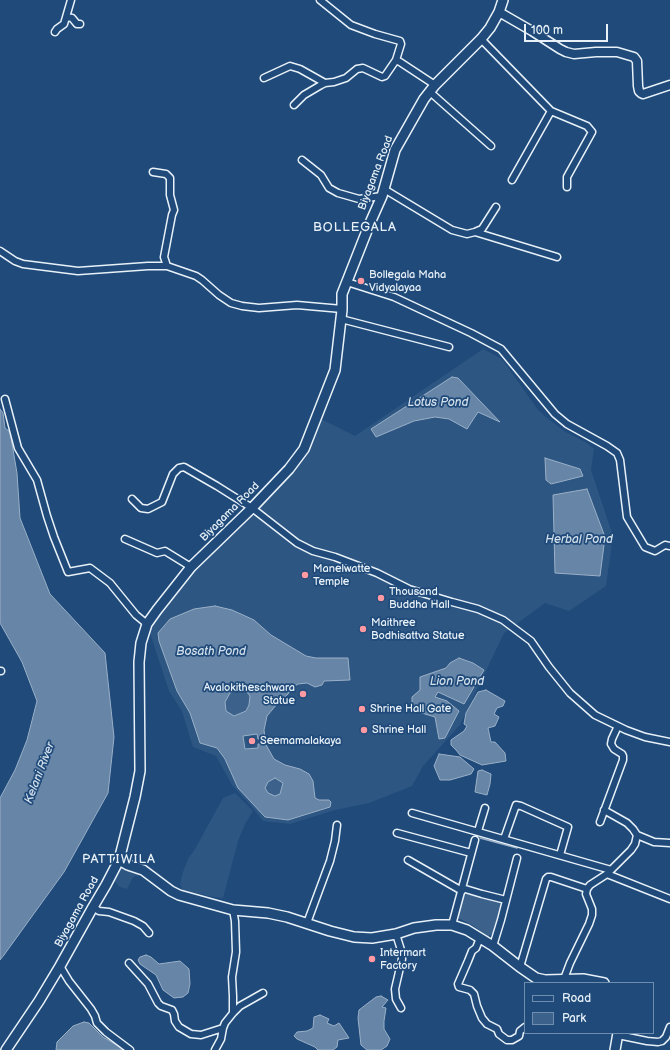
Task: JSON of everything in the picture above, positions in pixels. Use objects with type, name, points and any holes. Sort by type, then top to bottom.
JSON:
[{"type":"main road","name":"Biyagama Road","points":[[6,1050],[39,1001],[60,966],[119,860],[140,771],[139,662],[147,624],[191,567],[252,508],[289,469],[306,445],[335,370],[342,309],[342,294],[383,192],[395,150],[424,99],[481,40],[499,12],[503,0]]},
{"type":"main road","points":[[119,860],[143,870],[170,891],[179,895],[233,910],[280,916],[354,937],[372,938],[396,934],[414,928],[436,925],[452,925],[467,930],[493,946],[535,980],[583,979],[599,982]]},
{"type":"main road","points":[[615,1050],[618,1034]]},
{"type":"street","points":[[55,32],[59,27],[66,27],[66,17],[71,0]]},
{"type":"street","points":[[294,105],[304,95],[325,83],[346,78],[357,69],[363,68],[382,77],[385,76],[396,60],[401,44],[400,41],[351,25],[320,0]]},
{"type":"street","points":[[499,12],[566,52],[574,54],[617,52],[634,57],[637,61],[639,91],[643,94],[670,85]]},
{"type":"street","points":[[66,17],[72,18],[77,24],[80,24]]},
{"type":"street","points":[[481,40],[551,111],[587,126],[592,132],[567,177],[567,187]]},
{"type":"street","points":[[396,60],[433,89],[492,146]]},
{"type":"street","points":[[264,78],[290,66],[300,69],[325,83]]},
{"type":"street","points":[[512,180],[551,111]]},
{"type":"street","points":[[302,160],[321,175],[329,188],[338,193],[359,200],[383,192],[452,230],[467,234],[482,229],[496,207]]},
{"type":"street","points":[[153,172],[166,174],[170,178],[170,195],[174,210],[164,257],[167,266]]},
{"type":"street","points":[[475,232],[557,257]]},
{"type":"street","points":[[0,251],[15,261],[23,264],[78,271],[167,266],[196,276],[231,303],[236,305],[258,308],[302,305],[342,309]]},
{"type":"street","points":[[347,282],[394,298],[471,332],[501,349],[555,414],[567,424],[617,453],[620,460],[627,518],[645,547],[655,551],[665,546],[670,546]]},
{"type":"street","points":[[341,319],[449,347]]},
{"type":"street","points":[[5,399],[18,448],[37,480],[54,537],[68,572],[90,568],[110,583],[136,615],[147,624]]},
{"type":"street","points":[[132,499],[141,508],[148,509],[162,502],[173,474],[179,468],[184,467],[252,508],[302,546],[377,573],[409,589],[478,609],[503,620],[531,641],[549,667],[570,693],[595,715],[626,730],[645,737],[670,742]]},
{"type":"street","points":[[125,539],[158,553],[165,551],[191,567]]},
{"type":"street","points":[[600,822],[623,760],[622,754],[614,749],[611,744],[618,726]]},
{"type":"street","points":[[504,839],[516,806],[520,806],[568,827],[560,855]]},
{"type":"street","points":[[478,831],[485,808]]},
{"type":"street","points":[[604,810],[627,824],[637,835],[654,842],[670,843]]},
{"type":"street","points":[[412,813],[560,855],[609,872],[670,899]]},
{"type":"street","points":[[307,923],[330,861],[337,825]]},
{"type":"street","points":[[397,833],[472,853]]},
{"type":"street","points":[[564,979],[592,915],[592,910],[586,894],[587,888],[609,872],[631,850],[635,844],[637,835]]},
{"type":"street","points":[[452,925],[475,840]]},
{"type":"street","points":[[493,946],[517,858]]},
{"type":"street","points":[[408,860],[462,889],[506,900]]},
{"type":"street","points":[[520,968],[546,879],[551,877],[587,888]]},
{"type":"street","points":[[93,906],[99,911],[109,912],[134,921],[143,926],[149,933]]},
{"type":"street","points":[[233,910],[235,921],[236,952],[232,977],[233,1013]]},
{"type":"street","points":[[396,934],[402,958],[395,990],[396,999],[401,1008]]},
{"type":"street","points":[[480,938],[476,948],[472,951],[468,960],[458,984],[459,988],[470,990],[474,994],[482,1018],[487,1024],[497,1029],[499,1034],[507,1040],[512,1040],[519,1036],[520,1031],[524,1028]]},
{"type":"street","points":[[129,963],[148,984],[158,1004],[172,1010],[178,1027],[191,1034],[201,1035],[223,1028]]},
{"type":"street","points":[[60,966],[69,981],[91,1009],[97,1023],[106,1032],[130,1050]]},
{"type":"street","points":[[215,1050],[221,1039],[223,1028],[233,1013],[240,1006],[263,993]]},
{"type":"street","points":[[618,1034],[658,1042],[662,1041],[666,1037],[670,1028]]},
{"type":"shaded area","points":[[483,349],[502,359],[538,410],[564,431],[587,443],[594,449],[591,470],[613,536],[606,586],[569,611],[545,603],[504,633],[460,725],[423,766],[412,786],[369,803],[335,810],[290,824],[263,821],[232,785],[216,756],[193,747],[182,711],[169,691],[149,630],[158,611],[193,569],[290,470],[319,418],[355,436]]},
{"type":"shaded area","points":[[235,793],[253,811],[245,824],[238,841],[223,898],[183,890],[180,884],[188,859],[223,798]]},
{"type":"shaded area","points":[[119,865],[138,873],[138,876],[135,876],[132,879],[127,889],[120,887],[117,883],[111,880]]},
{"type":"green space","points":[[237,689],[246,691],[250,696],[249,705],[246,711],[234,716],[226,711],[225,702],[230,692]]},
{"type":"green space","points":[[275,778],[284,783],[280,794],[275,796],[268,793],[265,788],[268,782]]},
{"type":"green space","points":[[464,890],[503,902],[496,929],[491,935],[488,936],[472,925],[458,918]]},
{"type":"water","name":"Lotus Pond","points":[[452,377],[458,378],[500,422],[478,412],[467,429],[449,419],[435,417],[414,421],[376,437],[371,429]]},
{"type":"water","name":"Kelani River","points":[[0,409],[3,413],[5,428],[10,432],[17,473],[20,518],[50,594],[105,653],[114,737],[108,793],[64,872],[0,960],[0,798],[15,770],[27,740],[37,701],[22,662],[0,623]]},
{"type":"water","points":[[545,458],[580,469],[583,476],[551,484],[546,480]]},
{"type":"water","name":"Herbal Pond","points":[[587,489],[605,537],[600,576],[555,573],[553,495]]},
{"type":"water","name":"Bosath Pond","points":[[215,606],[232,610],[254,620],[271,635],[306,656],[316,658],[348,658],[350,680],[324,681],[322,685],[315,687],[307,683],[298,684],[292,688],[267,716],[264,730],[265,738],[258,739],[257,734],[243,736],[245,749],[258,748],[258,744],[265,743],[274,759],[309,774],[313,781],[315,798],[319,800],[329,800],[331,802],[330,807],[288,820],[265,817],[238,788],[225,759],[217,748],[200,743],[190,713],[177,691],[159,641],[158,633],[170,619],[194,609]],"holes":[[[237,689],[246,691],[250,696],[249,705],[246,711],[234,716],[226,711],[225,702],[230,693]],[[275,778],[283,783],[280,794],[275,796],[268,793],[265,788],[268,782]]]},
{"type":"water","name":"Lion Pond","points":[[459,658],[473,663],[484,670],[464,704],[438,692],[435,697],[447,701],[459,711],[445,738],[439,739],[435,717],[412,710],[412,697],[420,690],[420,677],[446,668],[450,663]]},
{"type":"water","points":[[486,690],[505,701],[503,706],[497,708],[494,714],[499,717],[495,726],[488,728],[491,742],[495,742],[505,753],[506,761],[482,765],[460,755],[451,745],[451,740],[464,731],[467,726],[464,724],[466,713],[478,692]]},
{"type":"water","points":[[439,754],[460,757],[474,769],[471,774],[450,780],[440,780],[434,766]]},
{"type":"water","points":[[482,770],[491,774],[487,795],[475,792],[478,771]]},
{"type":"water","points":[[146,955],[151,957],[159,964],[180,961],[189,969],[190,984],[188,993],[183,997],[174,998],[163,990],[156,975],[140,964],[138,960],[140,957]]},
{"type":"water","points":[[381,996],[388,1000],[382,1007],[386,1008],[384,1029],[390,1039],[387,1046],[381,1050],[367,1050],[361,1045],[358,1018],[359,1010],[376,997]]},
{"type":"water","points":[[320,1015],[329,1019],[327,1023],[334,1026],[339,1023],[349,1038],[338,1040],[337,1047],[333,1050],[318,1050],[294,1036],[297,1032],[307,1031],[313,1028],[314,1017]]},
{"type":"water","points":[[84,1022],[89,1023],[103,1037],[125,1050],[56,1050],[57,1042],[73,1026]]},
{"type":"waterway","points":[[480,838],[517,848]]},
{"type":"place","name":"Bollegala Maha Vidyalayaa","points":[[361,281]]},
{"type":"place","name":"Manelwatte Temple","points":[[305,575]]},
{"type":"place","name":"Thousand Buddha Hall","points":[[381,598]]},
{"type":"place","name":"Maithree Bodhisattva Statue","points":[[363,629]]},
{"type":"place","name":"Avalokitheschwara Statue","points":[[303,694]]},
{"type":"place","name":"Shrine Hall Gate","points":[[362,709]]},
{"type":"place","name":"Shrine Hall","points":[[364,730]]},
{"type":"place","name":"Seemamalakaya","points":[[252,741]]},
{"type":"place","name":"Intermart Factory","points":[[372,959]]},
{"type":"district","name":"BOLLEGALA","points":[[355,228]]},
{"type":"district","name":"PATTIWILA","points":[[119,860]]}]
